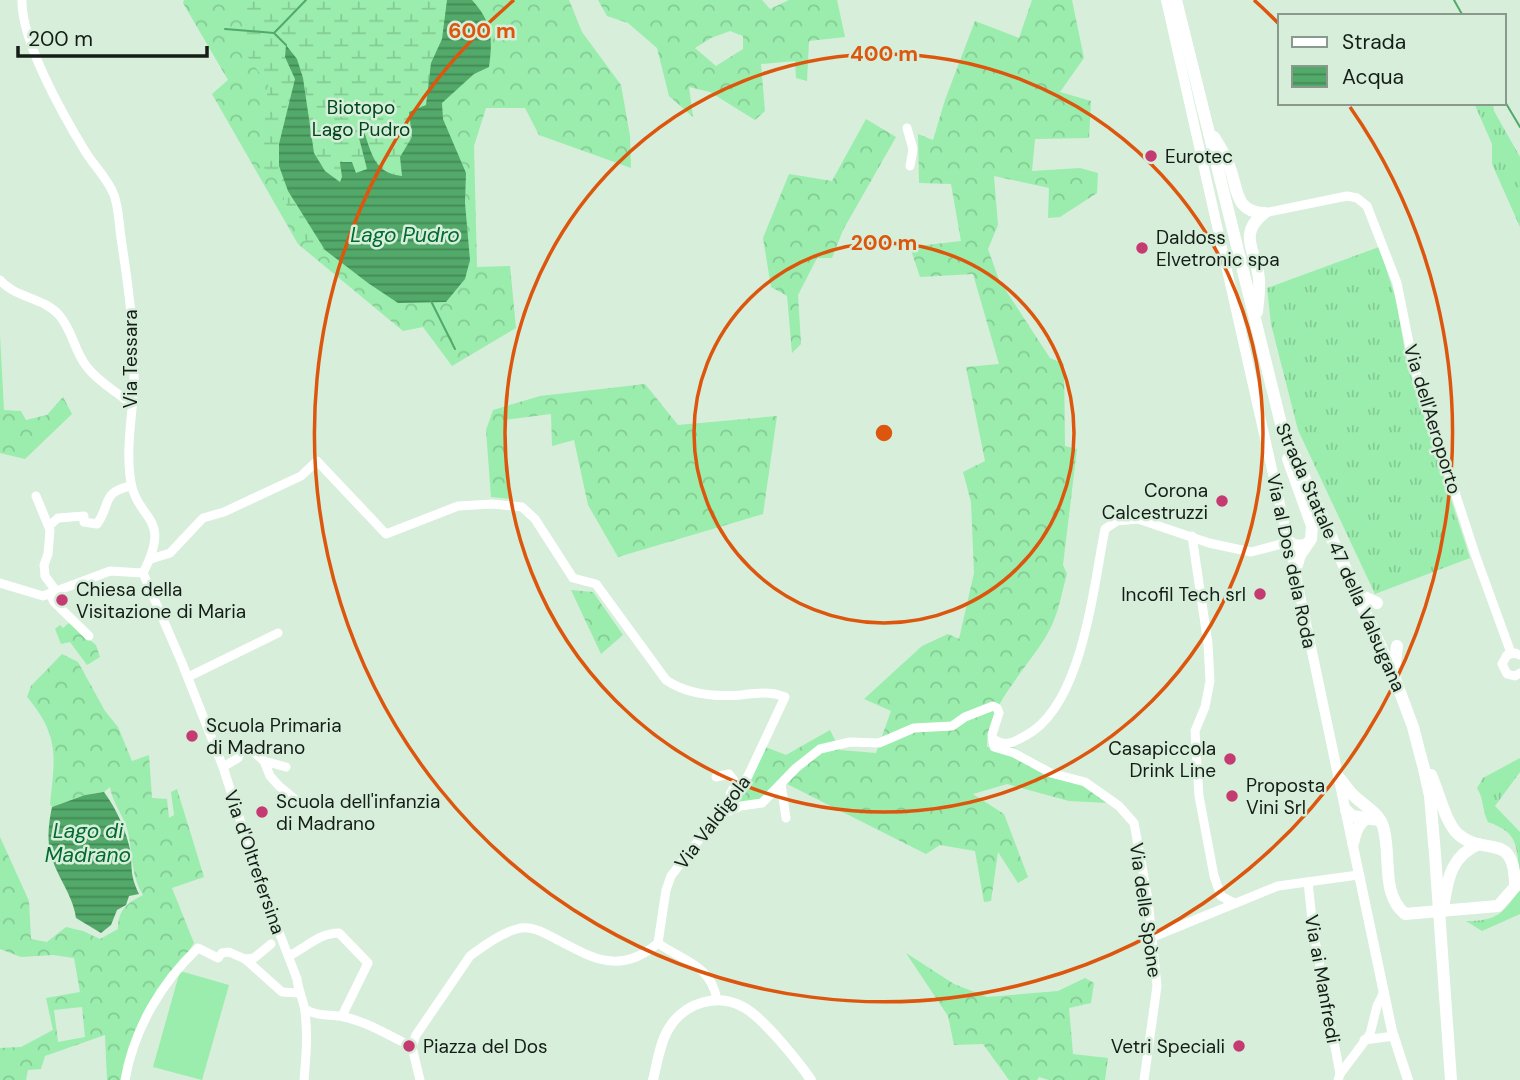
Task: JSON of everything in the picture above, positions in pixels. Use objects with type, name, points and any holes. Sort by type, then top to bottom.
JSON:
[{"type":"highway","name":"Strada Statale 47 della Valsugana","points":[[1178,0],[1276,388],[1298,456],[1395,663],[1428,769],[1444,904],[1456,1080]]},
{"type":"highway","name":"Strada Statale 47 della Valsugana","points":[[1178,0],[1282,428],[1394,676],[1413,727],[1424,769],[1430,796],[1451,1080]]},
{"type":"highway","points":[[1214,137],[1230,165],[1241,203],[1253,213],[1264,213]]},
{"type":"highway","points":[[1257,312],[1259,280],[1249,234],[1250,227],[1264,213]]},
{"type":"highway","points":[[1282,428],[1289,463],[1312,526],[1311,539],[1305,545],[1296,571]]},
{"type":"highway","points":[[1289,542],[1297,546],[1305,545]]},
{"type":"highway","points":[[1364,597],[1377,603]]},
{"type":"highway","points":[[1395,663],[1397,646]]},
{"type":"highway","points":[[1339,778],[1382,826],[1390,892],[1397,907],[1405,914],[1498,906],[1515,887],[1515,868],[1505,851],[1459,835],[1449,824],[1441,797],[1428,769]]},
{"type":"highway","points":[[1346,810],[1352,816],[1360,818],[1373,815]]},
{"type":"highway","points":[[1353,843],[1362,821],[1373,815]]},
{"type":"highway","points":[[1444,904],[1448,879],[1457,859],[1467,849],[1479,844]]},
{"type":"main road","name":"Via al Dos dela Roda","points":[[1166,0],[1296,571],[1384,992],[1408,1080]]},
{"type":"main road","points":[[653,1080],[668,1029],[682,1012],[696,1004],[717,1000],[738,1005],[757,1018],[809,1079]]},
{"type":"street","name":"Via Tessara","points":[[21,3],[27,32],[47,78],[86,152],[114,195],[130,296],[134,380],[127,453],[131,486],[154,523],[156,536],[151,559]]},
{"type":"street","points":[[908,128],[913,149],[910,166]]},
{"type":"street","name":"Via dell'Aeroporto","points":[[1264,213],[1347,196],[1357,198],[1367,206],[1397,283],[1413,363],[1475,554],[1516,654],[1504,657],[1503,668],[1511,676],[1520,673]]},
{"type":"street","points":[[0,280],[22,295],[40,301],[58,314],[72,333],[86,367],[132,405]]},
{"type":"street","name":"Via Valdigola","points":[[151,559],[170,553],[203,518],[224,512],[301,475],[317,461],[386,534],[458,506],[492,504],[522,507],[535,519],[573,578],[596,584],[666,680],[691,692],[727,696],[775,693],[785,697],[748,776],[671,876],[666,890],[658,943]]},
{"type":"street","points":[[49,526],[58,518],[84,516],[84,522],[97,524],[111,493],[131,486]]},
{"type":"street","points":[[36,496],[49,526],[48,554],[44,565],[54,602],[89,636]]},
{"type":"street","points":[[719,814],[741,806],[762,803],[796,768],[820,749],[850,742],[879,743],[914,728],[952,726],[993,706],[999,709],[992,735],[1000,743],[1010,744],[1038,729],[1052,711],[1071,676],[1084,642],[1105,529],[1117,522],[1138,519],[1209,543],[1251,552],[1289,542]]},
{"type":"street","points":[[1192,536],[1208,644],[1210,681],[1205,707],[1195,731],[1199,796],[1214,876],[1221,897],[1234,903]]},
{"type":"street","points":[[0,583],[43,596],[110,571],[143,573],[151,559]]},
{"type":"street","name":"Via d'Oltrefersina","points":[[143,573],[223,767],[277,941],[289,956],[305,1009],[307,1046],[304,1080]]},
{"type":"street","points":[[188,677],[278,633]]},
{"type":"street","name":"Via delle Spòne","points":[[993,738],[993,747],[1014,753],[1051,773],[1085,782],[1119,806],[1134,823],[1143,862],[1157,986],[1144,1080]]},
{"type":"street","points":[[223,767],[238,758],[241,751],[247,748],[264,761],[286,767]]},
{"type":"street","points":[[264,761],[270,776],[302,804]]},
{"type":"street","points":[[716,777],[729,774],[736,783],[719,814]]},
{"type":"street","points":[[781,784],[786,818]]},
{"type":"street","points":[[1153,937],[1278,886],[1359,875]]},
{"type":"street","name":"Via ai Manfredi","points":[[1308,882],[1313,929],[1339,1077]]},
{"type":"street","points":[[421,1080],[412,1047],[416,1035],[470,956],[518,928],[537,929],[594,959],[618,961],[643,956],[658,943],[700,968],[715,989],[717,1000]]},
{"type":"street","points":[[289,956],[320,936],[339,933],[368,963],[342,1016]]},
{"type":"street","points":[[245,959],[254,958],[277,941]]},
{"type":"street","points":[[125,1080],[131,1050],[152,1003],[198,948],[218,957],[229,952],[245,959],[282,992],[299,993]]},
{"type":"street","name":"Via ai Manfredi","points":[[1339,1077],[1370,1034],[1377,1006],[1384,992]]},
{"type":"street","points":[[305,1009],[322,1016],[342,1016],[387,1033],[412,1047]]},
{"type":"street","points":[[406,1029],[416,1035]]},
{"type":"street","name":"Via ai Manfredi","points":[[1364,1040],[1394,1036]]},
{"type":"green space","name":"Biotopo Lago Pudro","points":[[184,0],[569,0],[582,32],[621,85],[630,136],[631,168],[539,135],[525,108],[486,108],[474,146],[477,267],[510,266],[516,328],[452,366],[423,327],[403,331],[298,244],[212,94],[228,80],[183,3]]},
{"type":"green space","points":[[248,0],[447,0],[442,39],[431,63],[426,106],[409,113],[412,137],[400,157],[402,176],[381,168],[359,138],[367,169],[342,177],[340,183],[325,171],[314,153],[303,78],[297,59],[286,46],[285,57],[295,79],[285,112],[288,191],[325,250],[311,249],[286,204],[276,177],[261,165],[268,85],[243,50]]},
{"type":"green space","points":[[598,0],[762,0],[770,9],[789,0],[837,0],[845,37],[809,41],[807,81],[796,78],[795,61],[761,64],[765,111],[755,120],[710,92],[689,87],[693,117],[669,96],[657,48],[628,23],[607,16]],"holes":[[[730,31],[743,36],[743,49],[716,66],[695,48]]]},
{"type":"green space","points":[[1032,0],[1072,0],[1084,58],[1060,92],[1091,101],[1089,138],[1035,139],[1032,171],[1080,168],[1098,173],[1097,193],[1060,217],[1048,218],[1049,188],[994,176],[998,225],[988,249],[999,280],[1050,358],[1064,364],[1065,446],[1077,449],[1063,565],[1067,574],[1058,608],[1043,641],[994,715],[987,747],[1013,747],[1088,788],[1109,803],[1069,801],[1007,784],[973,794],[1004,814],[1028,877],[1018,883],[998,852],[991,901],[984,902],[975,851],[940,845],[926,854],[781,781],[762,801],[733,806],[763,746],[786,755],[830,730],[840,750],[876,753],[891,711],[864,699],[922,646],[948,634],[959,639],[974,573],[971,502],[963,472],[985,461],[966,367],[999,364],[973,274],[920,277],[910,247],[961,241],[951,184],[919,183],[918,134],[933,140],[975,21],[1019,38]]},
{"type":"green space","points":[[1475,105],[1493,105],[1520,157],[1520,227],[1492,164],[1492,144]]},
{"type":"green space","points":[[866,119],[896,137],[843,230],[832,258],[817,258],[798,295],[801,344],[792,353],[787,296],[771,287],[763,238],[789,174],[832,181]]},
{"type":"green space","points":[[1379,247],[1396,299],[1407,364],[1470,558],[1375,594],[1298,430],[1271,324],[1267,288]]},
{"type":"green space","points":[[0,335],[4,410],[21,411],[26,420],[47,415],[63,397],[72,414],[25,459],[0,453]]},
{"type":"green space","points":[[645,384],[678,425],[777,416],[763,514],[618,557],[588,505],[574,440],[552,446],[551,414],[504,420],[511,499],[491,497],[486,430],[493,410],[540,396]]},
{"type":"green space","points":[[571,590],[593,592],[623,635],[601,654]]},
{"type":"green space","points":[[69,623],[96,645],[100,657],[87,665],[70,642],[61,644],[55,629],[60,625],[63,628]]},
{"type":"green space","points":[[62,654],[78,662],[105,711],[118,727],[132,761],[149,755],[152,798],[167,799],[169,818],[174,815],[171,792],[177,789],[204,877],[172,888],[194,943],[156,999],[122,1080],[107,1080],[105,1035],[45,1056],[41,1069],[28,1070],[26,1080],[0,1080],[0,1048],[21,1047],[53,1030],[46,998],[80,992],[74,958],[53,955],[21,957],[0,949],[0,837],[29,901],[31,939],[47,942],[66,927],[100,939],[118,929],[124,908],[143,895],[136,878],[128,832],[110,787],[104,792],[85,795],[52,807],[50,804],[53,748],[45,724],[27,697],[31,686]],"holes":[[[82,1007],[85,1037],[58,1042],[54,1010]]]},
{"type":"green space","points":[[1520,758],[1520,772],[1495,806],[1520,832],[1520,875],[1514,841],[1506,831],[1488,822],[1477,788],[1483,778]]},
{"type":"green space","points":[[1520,889],[1520,914],[1482,931],[1466,921],[1485,920],[1498,914],[1509,905]]},
{"type":"green space","points":[[906,953],[954,984],[987,997],[1058,991],[1085,978],[1094,983],[1091,1003],[1069,1008],[1073,1054],[1108,1058],[1105,1080],[1049,1080],[1039,1077],[1037,1080],[1009,1080],[983,1044],[954,1045],[948,1016]]},
{"type":"green space","points":[[180,971],[229,985],[202,1080],[153,1067]]},
{"type":"water","name":"Lago Pudro","points":[[447,0],[472,0],[484,16],[491,39],[489,67],[474,74],[442,103],[443,119],[466,173],[465,203],[470,260],[465,279],[446,302],[398,303],[325,250],[288,191],[279,166],[279,144],[295,79],[285,57],[286,45],[297,59],[303,78],[314,153],[325,171],[340,182],[340,162],[352,162],[356,173],[367,169],[359,138],[364,132],[372,155],[380,167],[402,176],[400,157],[412,137],[409,112],[426,105],[431,63],[442,39]]},
{"type":"water","name":"Lago di Madrano","points":[[104,792],[117,812],[126,834],[139,894],[129,896],[126,905],[117,910],[111,925],[101,933],[76,918],[52,860],[49,823],[52,807],[85,795]]},
{"type":"waterway","points":[[275,32],[306,0]]},
{"type":"waterway","points":[[1454,0],[1462,14]]},
{"type":"waterway","points":[[225,29],[274,33],[286,45]]},
{"type":"waterway","points":[[1506,103],[1520,127]]},
{"type":"waterway","points":[[431,301],[455,349]]},
{"type":"place","name":"Eurotec","points":[[1151,156]]},
{"type":"place","name":"Daldoss Elvetronic spa","points":[[1142,248]]},
{"type":"place","name":"Corona Calcestruzzi","points":[[1222,501]]},
{"type":"place","name":"Incofil Tech srl","points":[[1260,594]]},
{"type":"place","name":"Chiesa della Visitazione di Maria","points":[[62,600]]},
{"type":"place","name":"Scuola Primaria di Madrano","points":[[192,736]]},
{"type":"place","name":"Casapiccola Drink Line","points":[[1230,759]]},
{"type":"place","name":"Proposta Vini Srl","points":[[1232,796]]},
{"type":"place","name":"Scuola dell'infanzia di Madrano","points":[[262,812]]},
{"type":"place","name":"Piazza del Dos","points":[[409,1046]]},
{"type":"place","name":"Vetri Speciali","points":[[1239,1046]]}]
